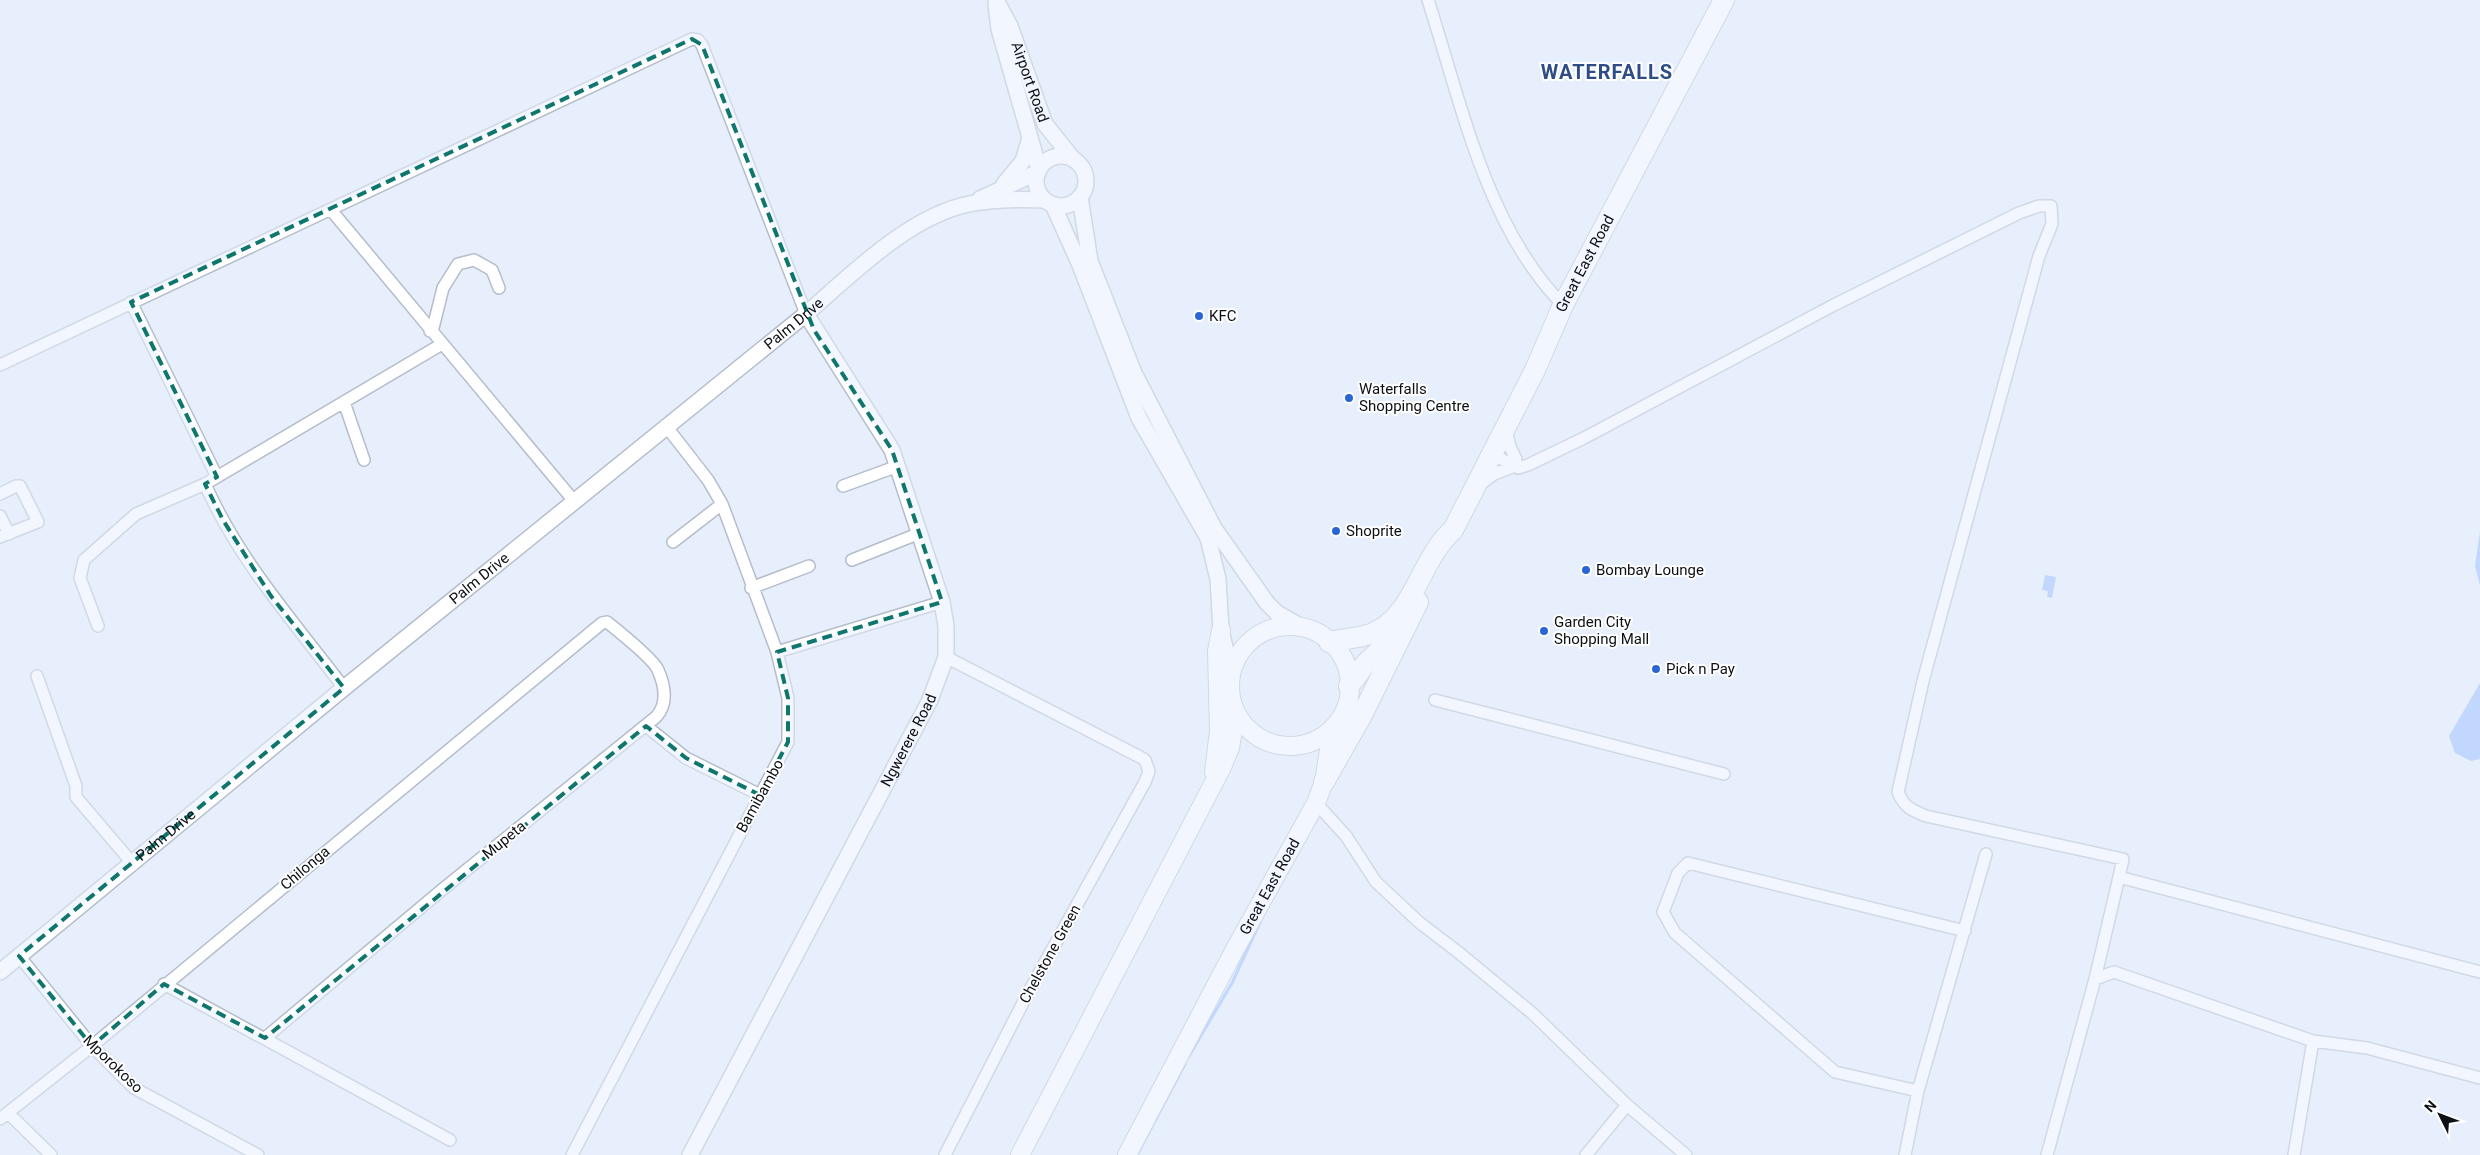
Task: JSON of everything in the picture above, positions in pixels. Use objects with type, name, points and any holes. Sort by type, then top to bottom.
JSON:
[{"type":"highway","name":"Great East Road","points":[[1324,782],[1362,715],[1410,617],[1445,554],[1453,530],[1506,427],[1563,305],[1724,0]]},
{"type":"highway","name":"Great East Road","points":[[1329,642],[1371,633],[1397,615],[1441,541],[1453,530]]},
{"type":"highway","name":"Great East Road","points":[[1350,686],[1366,663],[1388,643],[1410,617]]},
{"type":"main road","points":[[1283,626],[1302,627],[1329,642],[1344,662],[1350,686],[1345,710],[1332,730],[1314,742],[1292,746],[1270,742],[1251,730],[1236,713],[1231,700],[1231,674],[1237,656],[1249,641],[1265,631],[1283,626]]},
{"type":"main road","points":[[1212,787],[1219,731],[1217,651],[1221,630]]},
{"type":"main road","points":[[1020,1155],[1212,787],[1230,748],[1236,713]]},
{"type":"main road","points":[[1324,782],[1332,730]]},
{"type":"main road","name":"Great East Road","points":[[1127,1155],[1234,951],[1316,803],[1324,782]]},
{"type":"street","name":"Airport Road","points":[[996,0],[999,29],[1038,170]]},
{"type":"street","name":"Airport Road","points":[[996,0],[1010,26],[1045,124],[1073,159]]},
{"type":"street","points":[[1428,0],[1475,152],[1501,212],[1526,258],[1547,289],[1563,305]]},
{"type":"street","points":[[0,365],[692,39],[698,40],[702,45],[806,314]]},
{"type":"street","name":"Palm Drive","points":[[988,195],[1008,181],[1023,161],[1030,138]]},
{"type":"street","points":[[1049,203],[1071,204],[1080,197],[1085,189],[1086,179],[1082,169],[1073,159],[1056,156],[1046,161],[1038,170],[1036,185],[1049,203],[1080,265],[1139,418],[1208,538],[1218,579],[1221,630],[1231,674]]},
{"type":"street","name":"Palm Drive","points":[[0,972],[344,688],[806,314],[874,255],[919,223],[970,204],[1038,170]]},
{"type":"street","points":[[1080,197],[1090,261],[1134,373],[1214,528],[1267,603],[1277,612],[1302,627]]},
{"type":"street","name":"Palm Drive","points":[[970,204],[1020,199],[1049,203]]},
{"type":"street","points":[[1474,489],[1494,474],[1584,438],[1832,306],[2010,218],[2038,206],[2051,206],[2052,224],[2040,256],[1923,682],[1898,792],[1902,804],[1908,809],[1926,816],[2123,859],[2095,979],[2046,1155]]},
{"type":"street","points":[[331,210],[430,331],[574,501]]},
{"type":"street","points":[[430,331],[433,328],[443,288],[458,264],[474,260],[492,270],[499,288]]},
{"type":"street","points":[[131,302],[217,477]]},
{"type":"street","name":"Ngwerere Road","points":[[690,1155],[930,700],[946,657],[946,626],[942,602],[898,466],[885,436],[806,314]]},
{"type":"street","points":[[98,626],[80,578],[81,569],[87,555],[120,530],[136,514],[205,484],[442,344]]},
{"type":"street","points":[[344,402],[364,460]]},
{"type":"street","name":"Bamibambo","points":[[572,1155],[788,742],[788,698],[777,652],[751,588],[722,504],[708,480],[666,426]]},
{"type":"street","points":[[1506,427],[1510,447],[1519,464]]},
{"type":"street","points":[[1493,451],[1519,464]]},
{"type":"street","points":[[843,486],[898,466]]},
{"type":"street","points":[[205,484],[223,520],[253,570],[344,688]]},
{"type":"street","points":[[0,494],[20,486],[38,520],[37,524],[4,535],[0,516]]},
{"type":"street","points":[[673,542],[722,504]]},
{"type":"street","points":[[852,560],[920,533]]},
{"type":"street","points":[[751,588],[809,566]]},
{"type":"street","points":[[777,652],[942,602]]},
{"type":"street","name":"Chilonga","points":[[4,1116],[92,1046],[164,984],[602,623],[607,622],[612,626]]},
{"type":"street","name":"Mupeta","points":[[265,1038],[443,889],[646,726],[662,711],[664,704],[658,670],[612,626]]},
{"type":"street","name":"Chelstone Green","points":[[945,1155],[1027,995],[1149,775],[1145,760],[1140,757],[946,657]]},
{"type":"street","points":[[37,676],[76,786],[76,798],[133,864]]},
{"type":"street","points":[[1435,700],[1724,774]]},
{"type":"street","points":[[646,726],[686,758],[760,795]]},
{"type":"street","points":[[1316,803],[1346,836],[1376,882],[1420,924],[1458,952],[1532,1013],[1627,1104],[1686,1155]]},
{"type":"street","points":[[1905,1155],[1918,1090],[1986,854]]},
{"type":"street","points":[[1918,1090],[1835,1072],[1675,933],[1663,912],[1678,873],[1688,863],[1965,930]]},
{"type":"street","points":[[2120,877],[2480,972]]},
{"type":"street","name":"Mporokoso","points":[[19,956],[92,1046],[142,1093],[258,1155]]},
{"type":"street","points":[[2095,979],[2114,972],[2312,1041],[2368,1048],[2480,1078]]},
{"type":"street","points":[[164,984],[450,1140]]},
{"type":"street","points":[[2294,1155],[2312,1041]]},
{"type":"street","points":[[1586,1155],[1627,1104]]},
{"type":"street","points":[[4,1116],[50,1155]]},
{"type":"highlighted area","points":[[692,39],[702,45],[814,330],[892,450],[942,602],[777,652],[788,698],[788,742],[760,795],[686,758],[646,726],[265,1038],[164,984],[92,1046],[19,956],[344,688],[271,596],[223,520],[205,484],[217,477],[131,302]]},
{"type":"water","points":[[2480,532],[2480,586],[2475,566]]},
{"type":"water","points":[[2045,575],[2056,577],[2052,598],[2047,597],[2048,591],[2042,590]]},
{"type":"water","points":[[2480,683],[2480,759],[2471,761],[2455,753],[2449,736]]},
{"type":"waterway","points":[[1189,1056],[1232,983],[1262,918]]},
{"type":"waterway","points":[[1137,1155],[1185,1064]]},
{"type":"place","name":"KFC","points":[[1199,316]]},
{"type":"place","name":"Waterfalls Shopping Centre","points":[[1349,398]]},
{"type":"place","name":"Shoprite","points":[[1336,531]]},
{"type":"place","name":"Bombay Lounge","points":[[1586,570]]},
{"type":"place","name":"Garden City Shopping Mall","points":[[1544,631]]},
{"type":"place","name":"Pick n Pay","points":[[1656,669]]},
{"type":"district","name":"WATERFALLS","points":[[1607,72]]}]
